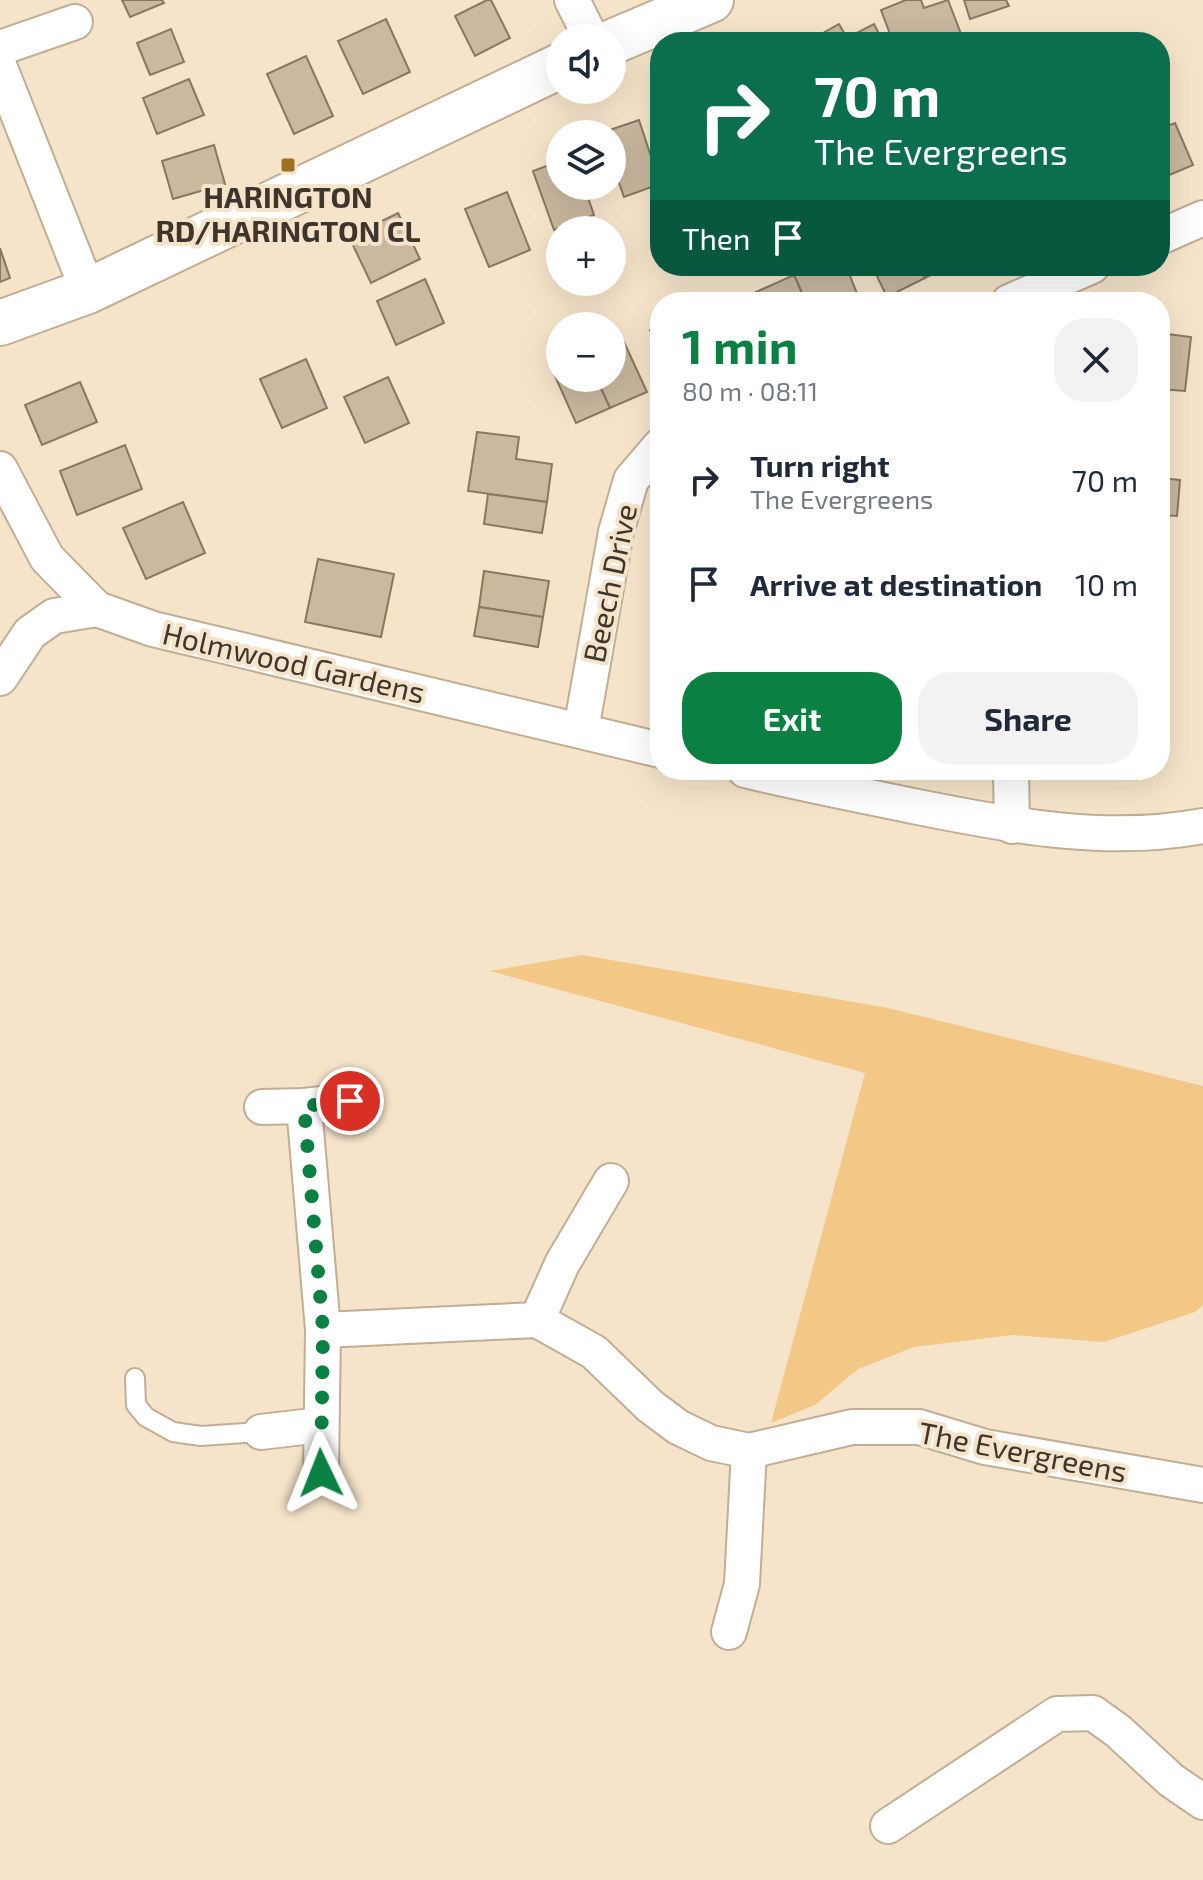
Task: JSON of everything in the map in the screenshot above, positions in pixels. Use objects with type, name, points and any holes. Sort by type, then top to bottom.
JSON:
[{"type":"street","points":[[572,0],[584,24]]},
{"type":"street","points":[[626,36],[711,0]]},
{"type":"street","points":[[0,48],[75,22]]},
{"type":"street","points":[[0,68],[88,291]]},
{"type":"street","points":[[0,323],[88,291],[546,73]]},
{"type":"street","points":[[1170,233],[1203,218]]},
{"type":"street","points":[[1032,292],[1069,276]]},
{"type":"street","name":"Beech Drive","points":[[581,730],[616,532],[631,480],[650,458]]},
{"type":"street","name":"Holmwood Gardens","points":[[0,469],[47,558],[97,609],[153,629],[650,747]]},
{"type":"street","points":[[0,678],[30,633],[54,616],[97,609]]},
{"type":"street","points":[[793,780],[1012,826],[1104,834],[1180,831],[1203,826]]},
{"type":"street","points":[[1011,780],[1012,826]]},
{"type":"street","points":[[262,1107],[350,1101]]},
{"type":"street","points":[[304,1106],[323,1330],[321,1473]]},
{"type":"street","points":[[323,1330],[537,1320],[562,1264],[611,1181]]},
{"type":"street","name":"The Evergreens","points":[[537,1320],[594,1352],[650,1406],[678,1427],[711,1443],[749,1451],[852,1427],[919,1427],[985,1447],[1203,1485]]},
{"type":"street","points":[[261,1432],[320,1425]]},
{"type":"street","points":[[729,1632],[742,1584],[749,1451]]},
{"type":"street","points":[[888,1826],[1057,1714],[1093,1713],[1118,1731],[1171,1780],[1203,1802]]},
{"type":"lane","points":[[135,1378],[136,1405],[146,1417],[173,1432],[201,1436],[261,1432]]},
{"type":"shaded area","points":[[582,955],[888,1008],[1203,1086],[1203,1305],[1195,1312],[1104,1342],[1012,1335],[914,1347],[858,1369],[815,1405],[771,1423],[865,1073],[490,971]]},
{"type":"building","points":[[122,0],[162,0],[164,3],[130,17]]},
{"type":"building","points":[[491,0],[510,38],[475,56],[455,16]]},
{"type":"building","points":[[906,0],[921,0],[924,8],[948,0],[960,32],[889,32],[881,10]]},
{"type":"building","points":[[964,0],[1006,0],[1009,6],[970,19]]},
{"type":"building","points":[[386,19],[410,72],[363,94],[338,41]]},
{"type":"building","points":[[839,24],[844,32],[825,32]]},
{"type":"building","points":[[874,24],[878,32],[859,32]]},
{"type":"building","points":[[171,29],[184,62],[150,75],[137,43]]},
{"type":"building","points":[[306,56],[333,116],[294,134],[267,74]]},
{"type":"building","points":[[189,79],[204,115],[157,134],[143,98]]},
{"type":"building","points":[[639,120],[650,154],[650,188],[626,196],[626,124]]},
{"type":"building","points":[[1175,123],[1193,165],[1170,175],[1170,125]]},
{"type":"building","points":[[214,145],[225,184],[173,199],[162,161]]},
{"type":"building","points":[[546,166],[546,200],[589,200],[594,215],[549,216],[533,171]]},
{"type":"building","points":[[507,192],[530,250],[489,267],[465,209]]},
{"type":"building","points":[[398,213],[420,259],[371,283],[349,237]]},
{"type":"building","points":[[0,248],[10,278],[0,282]]},
{"type":"building","points":[[794,276],[850,276],[856,292],[802,292]]},
{"type":"building","points":[[794,276],[802,292],[756,292]]},
{"type":"building","points":[[877,276],[925,278],[897,292],[885,292]]},
{"type":"building","points":[[425,279],[444,323],[396,345],[377,301]]},
{"type":"building","points":[[1170,334],[1191,337],[1185,391],[1170,390]]},
{"type":"building","points":[[626,346],[647,392],[610,408],[603,392],[626,392]]},
{"type":"building","points":[[306,359],[327,408],[282,428],[260,379]]},
{"type":"building","points":[[388,377],[409,423],[365,443],[344,397]]},
{"type":"building","points":[[80,382],[97,422],[42,445],[25,405]]},
{"type":"building","points":[[562,392],[603,392],[610,408],[576,423]]},
{"type":"building","points":[[477,432],[519,437],[516,459],[552,464],[547,502],[468,491]]},
{"type":"building","points":[[125,445],[142,489],[77,515],[60,471]]},
{"type":"building","points":[[1170,479],[1180,480],[1177,516],[1170,516]]},
{"type":"building","points":[[488,494],[547,502],[542,533],[484,524]]},
{"type":"building","points":[[183,502],[205,553],[146,579],[123,528]]},
{"type":"building","points":[[318,559],[394,574],[381,637],[305,622]]},
{"type":"building","points":[[484,571],[549,581],[543,617],[479,607]]},
{"type":"building","points":[[479,607],[543,617],[538,647],[474,636]]},
{"type":"place","name":"HARINGTON RD/HARINGTON CL","points":[[288,165]]},
{"type":"route","points":[[321,1473],[323,1330],[304,1106],[350,1101]]}]
